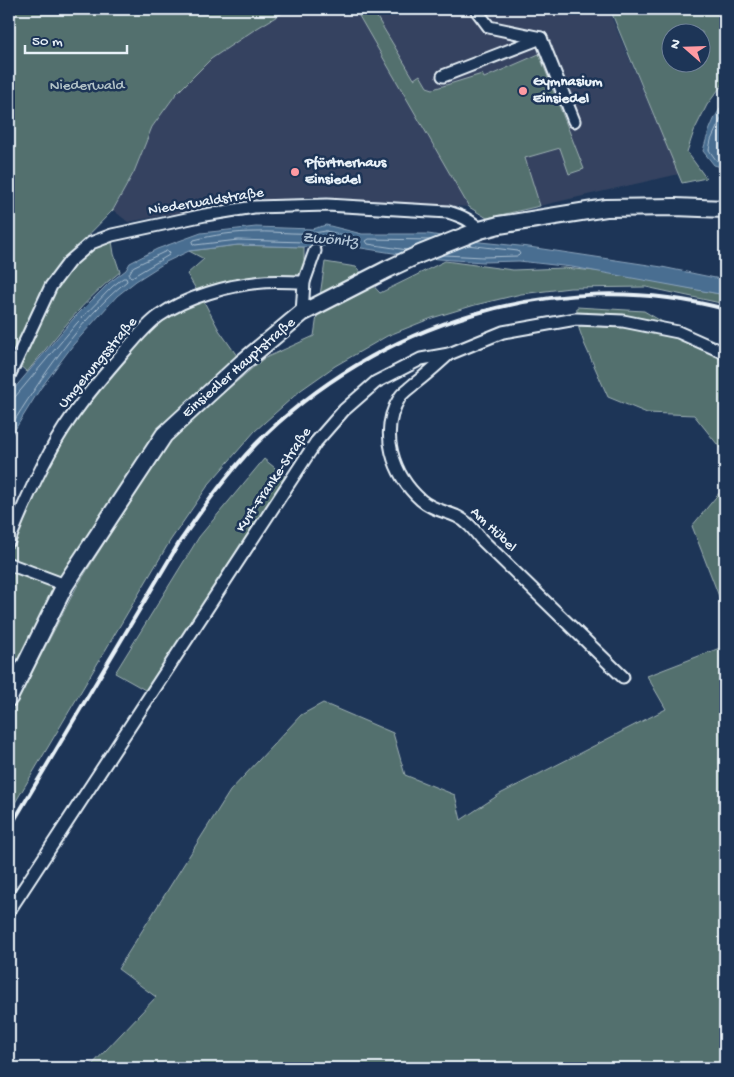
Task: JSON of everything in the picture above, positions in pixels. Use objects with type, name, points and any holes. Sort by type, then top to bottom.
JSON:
[{"type":"main road","name":"Einsiedler Hauptstraße","points":[[9,698],[65,584],[164,435],[242,362],[302,313],[388,268],[480,230],[532,219],[606,208],[675,207],[725,209]]},
{"type":"street","points":[[477,11],[489,27],[541,38]]},
{"type":"street","points":[[443,76],[541,38]]},
{"type":"street","points":[[541,38],[574,121]]},
{"type":"street","name":"Niederwaldstraße","points":[[9,376],[51,286],[69,262],[91,243],[112,235],[205,215],[254,207],[327,205],[448,212],[474,223],[480,230]]},
{"type":"street","points":[[302,313],[304,282],[315,251]]},
{"type":"street","name":"Umgehungsstraße","points":[[9,541],[50,450],[72,417],[111,367],[158,316],[216,291],[263,282],[304,282]]},
{"type":"street","name":"Kurt-Franke-Straße","points":[[9,911],[316,442],[344,410],[376,382],[421,359],[449,354],[503,332],[576,320],[623,321],[678,332],[725,354]]},
{"type":"street","name":"Am Hübel","points":[[449,354],[400,396],[392,418],[388,438],[399,474],[422,501],[436,509],[458,516],[471,526],[481,539],[623,677]]},
{"type":"street","points":[[9,564],[65,584]]},
{"type":"shaded area","points":[[289,9],[608,9],[679,174],[487,218],[469,207],[320,197],[246,201],[128,222],[113,210],[134,172],[152,127],[176,94],[211,59]]},
{"type":"green space","name":"Niederwald","points":[[9,9],[289,9],[211,59],[176,94],[152,127],[134,172],[113,210],[63,261],[49,281],[9,364]]},
{"type":"green space","points":[[355,9],[372,9],[414,79],[420,75],[427,87],[433,89],[482,74],[484,78],[539,54],[584,169],[569,174],[560,148],[525,158],[540,206],[487,218],[469,207]]},
{"type":"green space","points":[[610,9],[725,9],[725,81],[707,105],[694,131],[687,152],[706,178],[682,183]]},
{"type":"green space","points":[[112,241],[120,272],[82,306],[27,372],[18,364],[57,287],[77,260],[90,250]]},
{"type":"green space","points":[[238,245],[304,247],[304,282],[263,282],[201,296],[219,330],[242,363],[164,435],[9,687],[9,541],[50,450],[146,328],[200,296],[187,274],[204,259],[189,251]]},
{"type":"green space","points":[[445,261],[513,270],[564,268],[606,272],[725,295],[725,304],[646,287],[570,288],[521,294],[432,318],[387,336],[335,366],[301,390],[255,431],[209,484],[170,541],[9,813],[9,717],[76,588],[170,439],[263,359],[314,336],[325,262],[356,267],[380,293]]},
{"type":"green space","points":[[577,307],[644,311],[725,359],[725,454],[694,415],[647,413],[608,397],[576,320]]},
{"type":"green space","points":[[264,459],[285,476],[147,691],[115,673],[199,537]]},
{"type":"green space","points":[[725,486],[725,612],[692,526]]},
{"type":"green space","points":[[725,646],[725,1068],[89,1068],[156,997],[118,969],[230,791],[301,715],[323,703],[393,733],[405,775],[455,795],[461,820],[500,794],[666,709],[647,676]]},
{"type":"water","points":[[725,102],[725,168],[714,165],[703,151],[711,125]]},
{"type":"water","name":"Zwönitz","points":[[326,225],[362,234],[428,234],[662,267],[725,280],[725,295],[572,267],[519,261],[483,262],[425,258],[342,245],[304,247],[238,245],[189,251],[166,262],[117,296],[73,345],[40,389],[9,439],[9,397],[13,390],[73,319],[109,283],[126,270],[130,263],[157,249],[201,233],[256,227],[312,229]]},
{"type":"railway","points":[[9,829],[179,543],[245,455],[304,401],[356,365],[413,336],[473,314],[535,300],[598,294],[662,297],[725,309]]},
{"type":"place","name":"Gymnasium Einsiedel","points":[[523,91]]},
{"type":"place","name":"Pförtnerhaus Einsiedel","points":[[295,172]]}]
